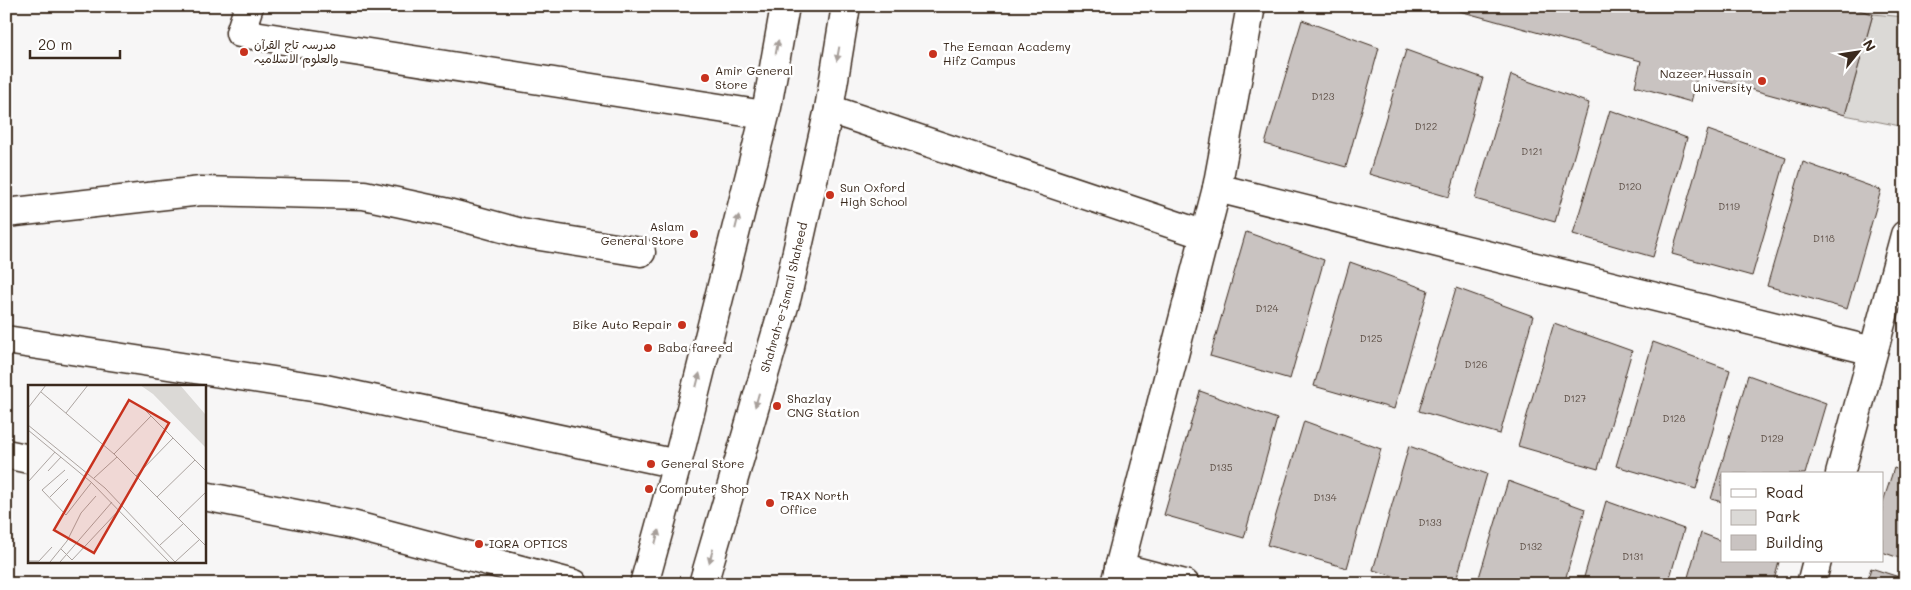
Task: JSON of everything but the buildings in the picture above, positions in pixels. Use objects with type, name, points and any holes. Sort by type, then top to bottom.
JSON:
[{"type":"street","points":[[249,6],[240,33],[764,115]]},
{"type":"street","points":[[644,584],[677,464],[764,115],[785,6]]},
{"type":"street","name":"Shahrah-e-Ismail Shaheed","points":[[703,584],[787,296],[829,109],[846,6]]},
{"type":"street","points":[[1185,584],[1117,576],[1217,188],[1251,6]]},
{"type":"street","points":[[829,109],[1205,235]]},
{"type":"street","points":[[1217,188],[1873,351]]},
{"type":"street","points":[[6,212],[201,192],[364,195],[448,213],[521,233],[641,252]]},
{"type":"street","points":[[1841,472],[1905,235]]},
{"type":"street","points":[[6,340],[325,389],[677,464]]},
{"type":"street","points":[[6,454],[28,459]]},
{"type":"street","points":[[205,496],[352,525],[574,584]]},
{"type":"street","points":[[1811,584],[1817,562]]},
{"type":"green space","points":[[1873,14],[1905,17],[1905,127],[1845,115]]},
{"type":"place","name":"مدرسہ تاج القرآن والعلوم الاسلامیہ","points":[[244,52]]},
{"type":"place","name":"The Eemaan Academy Hifz Campus","points":[[933,54]]},
{"type":"place","name":"Amir General Store","points":[[705,78]]},
{"type":"place","name":"Nazeer Hussain University","points":[[1762,81]]},
{"type":"place","name":"Sun Oxford High School","points":[[830,195]]},
{"type":"place","name":"Aslam General Store","points":[[694,234]]},
{"type":"place","name":"Bike Auto Repair","points":[[682,325]]},
{"type":"place","name":"Baba fareed","points":[[648,348]]},
{"type":"place","name":"Shazlay CNG Station","points":[[777,406]]},
{"type":"place","name":"General Store","points":[[651,464]]},
{"type":"place","name":"Computer Shop","points":[[649,489]]},
{"type":"place","name":"TRAX North Office","points":[[770,503]]},
{"type":"place","name":"IQRA OPTICS","points":[[479,544]]}]
